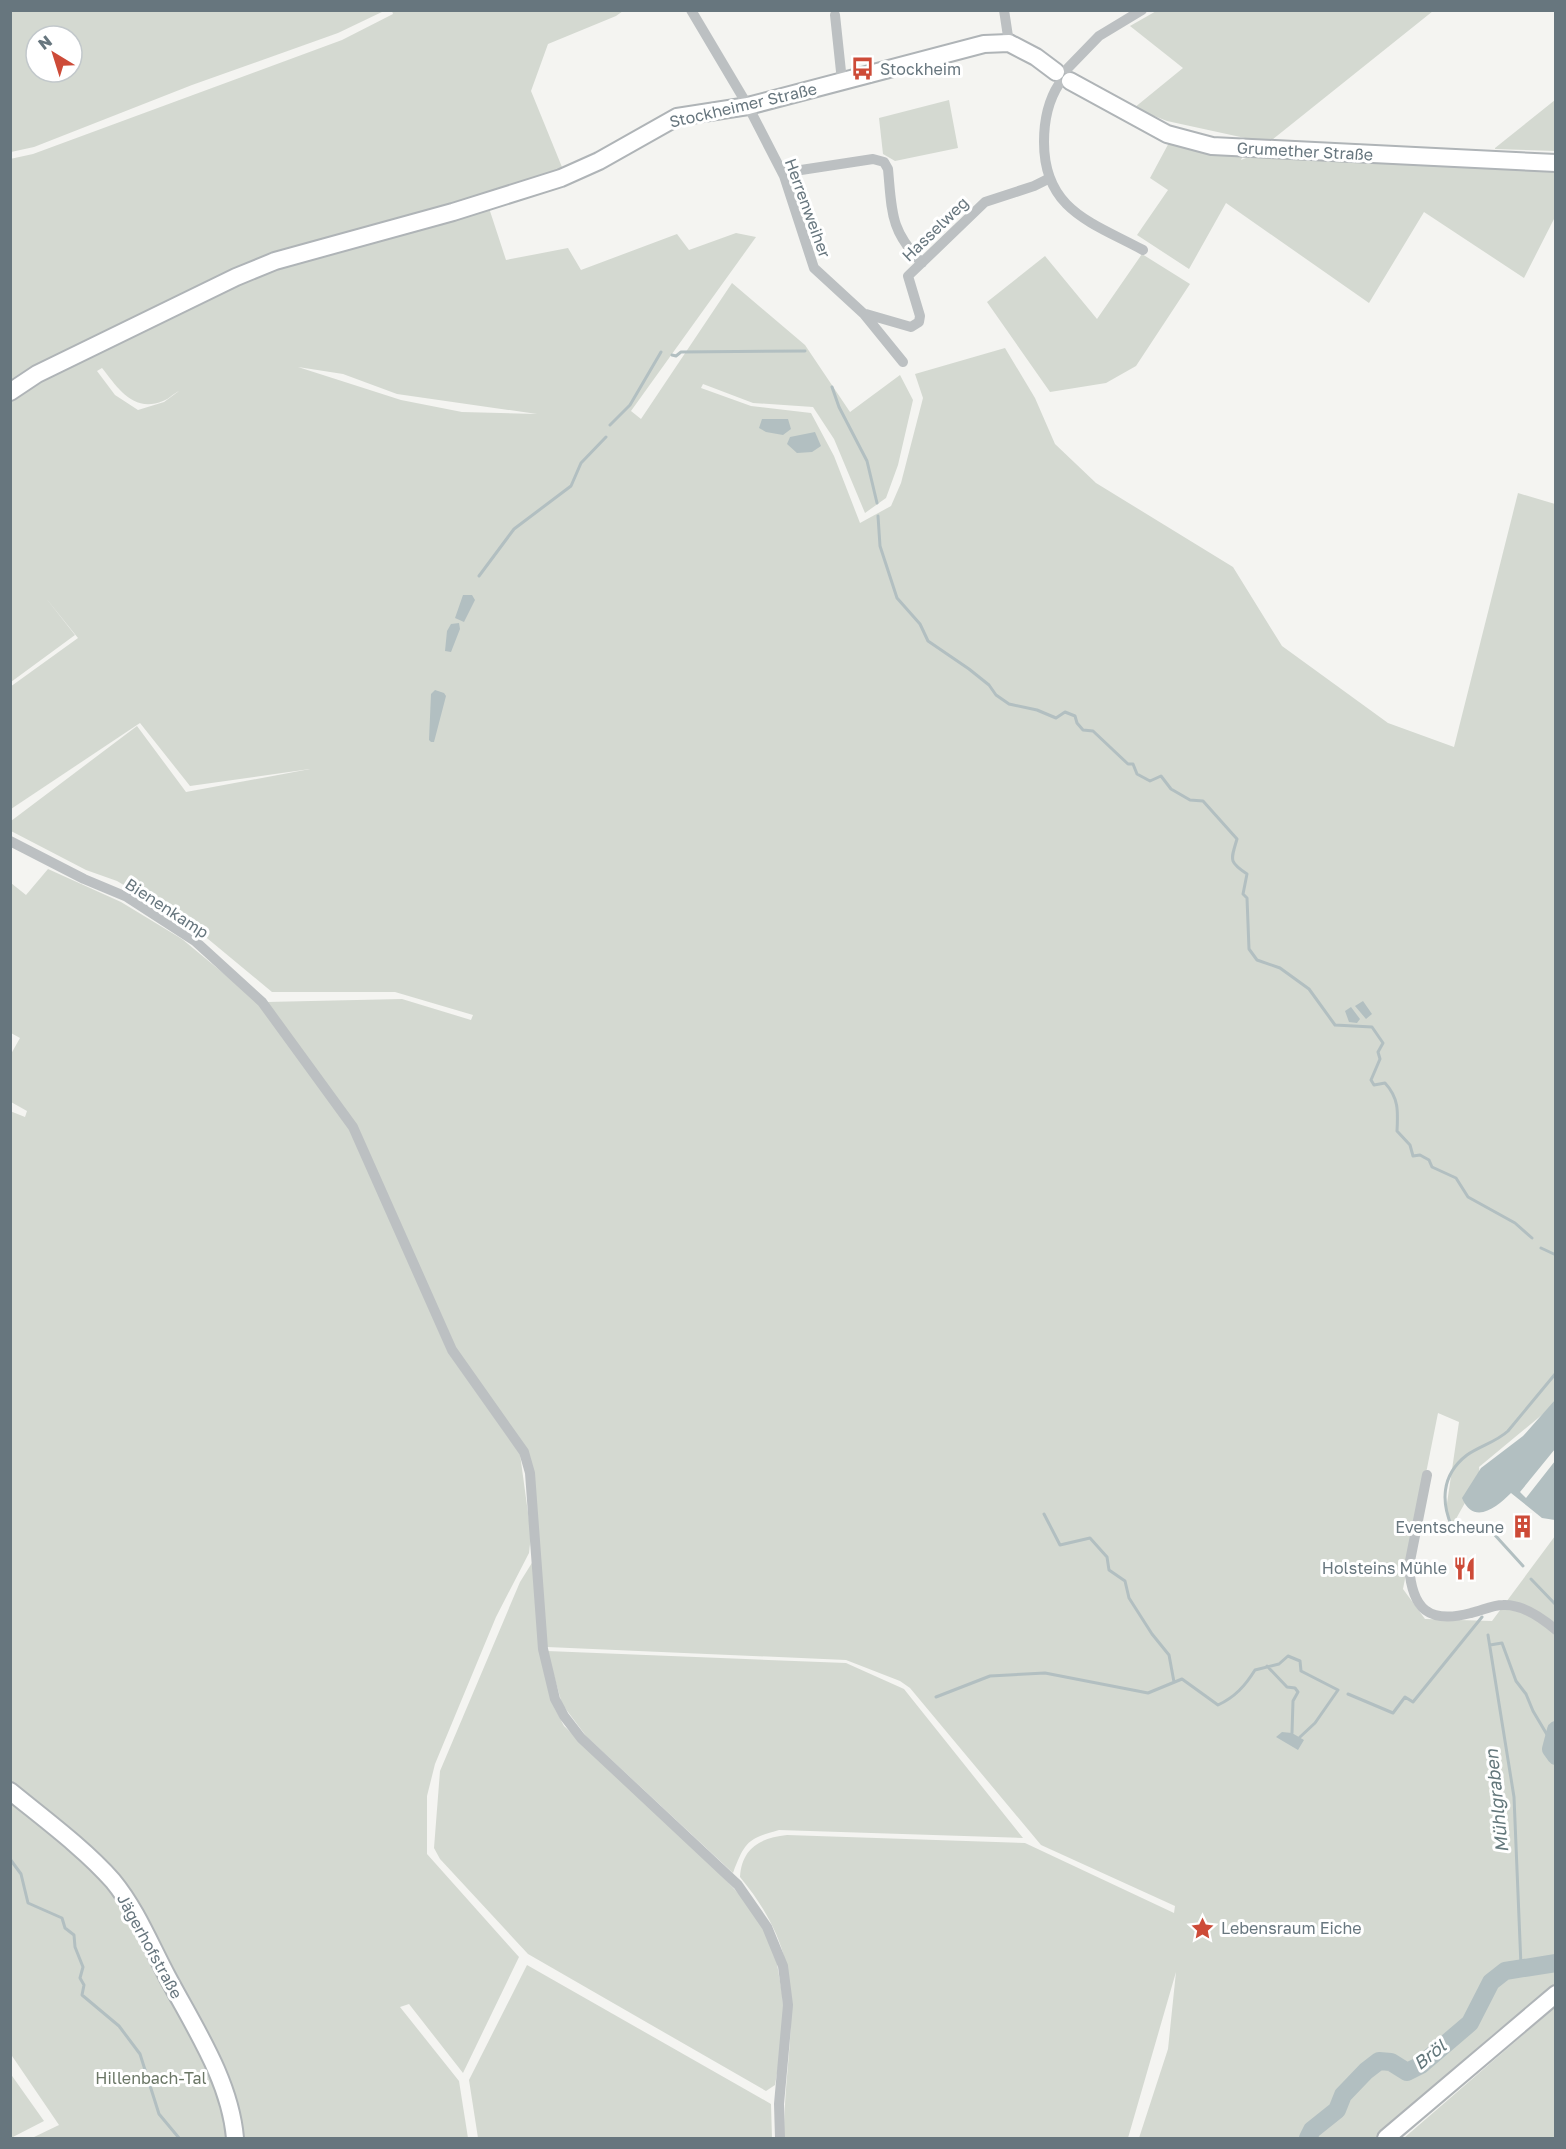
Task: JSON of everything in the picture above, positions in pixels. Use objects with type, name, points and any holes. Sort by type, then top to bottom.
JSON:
[{"type":"street","name":"Herrenweiher","points":[[692,10],[748,106],[784,176],[814,268],[864,314],[903,362]]},
{"type":"street","points":[[1004,10],[1009,43],[1036,57],[1063,76]]},
{"type":"street","points":[[1142,10],[1099,36],[1063,76],[1044,123],[1048,179],[1060,197],[1077,214],[1143,250]]},
{"type":"street","points":[[835,15],[842,81]]},
{"type":"street","name":"Stockheimer Straße","points":[[10,392],[37,374],[174,305],[275,261],[453,212],[538,184],[599,161],[677,117],[748,106],[984,44],[1009,43]]},
{"type":"street","name":"Grumether Straße","points":[[1063,76],[1167,134],[1212,146],[1556,163]]},
{"type":"street","points":[[784,176],[801,170],[873,159],[884,162],[888,169],[893,219],[903,244],[922,263]]},
{"type":"street","name":"Hasselweg","points":[[864,314],[911,327],[919,322],[920,316],[908,276],[985,202],[1048,179]]},
{"type":"street","name":"Bienenkamp","points":[[10,841],[84,879],[127,897],[195,942],[262,1002],[353,1128],[452,1350],[524,1452],[530,1473],[543,1649],[555,1699],[564,1716],[581,1738],[738,1885],[757,1909],[778,1948],[788,2005],[779,2104],[780,2139]]},
{"type":"street","points":[[1427,1475],[1411,1547],[1410,1579],[1422,1607],[1434,1617],[1446,1617],[1503,1604],[1531,1612],[1556,1630]]},
{"type":"street","name":"Jägerhofstraße","points":[[10,1791],[94,1863],[113,1882],[133,1910],[211,2059],[231,2108],[235,2139]]},
{"type":"street","points":[[1386,2139],[1556,1994]]},
{"type":"green space","points":[[11,10],[384,11],[338,33],[192,85],[34,147],[11,152]]},
{"type":"green space","points":[[1158,10],[1433,11],[1268,143],[1167,121],[1134,108],[1183,68],[1130,26]]},
{"type":"green space","points":[[392,11],[623,11],[548,44],[531,91],[564,172],[272,257],[11,383],[10,159],[33,154],[342,40],[393,14]]},
{"type":"green space","points":[[949,100],[958,148],[895,161],[883,154],[879,118]]},
{"type":"green space","points":[[1555,100],[1555,151],[1495,149],[1495,148]]},
{"type":"green space","points":[[1171,139],[1244,153],[1241,160],[1259,153],[1555,172],[1555,217],[1524,278],[1424,212],[1369,303],[1226,203],[1189,269],[1137,235],[1168,190],[1150,178]]},
{"type":"green space","points":[[488,205],[506,260],[568,248],[581,270],[677,234],[689,250],[736,233],[756,237],[631,411],[641,419],[732,283],[805,345],[850,412],[900,375],[913,400],[898,465],[886,498],[865,513],[834,439],[813,407],[753,403],[703,384],[701,388],[751,406],[811,413],[834,456],[860,523],[891,506],[901,483],[923,398],[915,374],[1005,348],[1035,398],[1055,444],[1096,483],[1233,567],[1282,646],[1388,723],[1454,747],[1518,493],[1555,504],[1555,1404],[1479,1467],[1480,1476],[1452,1526],[1446,1510],[1459,1422],[1438,1413],[1403,1589],[1425,1619],[1492,1621],[1555,1536],[1555,1984],[1491,2036],[1378,2138],[1139,2138],[1168,2049],[1176,1972],[1128,2138],[784,2138],[791,2003],[788,1973],[779,1942],[764,1911],[740,1877],[744,1859],[754,1846],[777,1836],[787,1835],[1025,1843],[1174,1913],[1175,1906],[1041,1845],[910,1688],[900,1681],[846,1660],[547,1647],[534,1475],[455,1349],[359,1131],[266,1002],[402,999],[471,1020],[473,1015],[395,992],[272,992],[190,924],[117,881],[86,870],[11,831],[11,821],[137,726],[186,792],[310,769],[190,786],[140,723],[11,809],[10,687],[78,638],[45,597],[75,635],[11,682],[11,399],[37,381],[277,266]],"holes":[[[298,367],[343,374],[397,394],[537,414],[462,412],[401,400]],[[102,368],[127,397],[143,404],[163,401],[179,391],[164,402],[138,410],[115,395],[97,371]]]},
{"type":"green space","points":[[1142,254],[1190,284],[1136,366],[1106,383],[1050,392],[987,302],[1045,256],[1097,319]]},
{"type":"green space","name":"Hillenbach-Tal","points":[[48,869],[121,902],[182,939],[263,1006],[353,1134],[448,1352],[520,1454],[531,1535],[529,1553],[496,1617],[435,1764],[427,1796],[427,1854],[519,1957],[463,2073],[409,2004],[400,2007],[459,2081],[468,2138],[32,2138],[59,2125],[10,2053],[10,1111],[25,1117],[27,1111],[11,1102],[11,1054],[20,1038],[11,1033],[11,883],[26,895]]},
{"type":"green space","points":[[535,1558],[554,1707],[564,1726],[708,1861],[754,1910],[775,1952],[785,2026],[775,2085],[766,2091],[528,1954],[440,1859],[434,1848],[440,1771],[520,1582]]},
{"type":"green space","points":[[547,1651],[846,1663],[904,1689],[1023,1838],[779,1830],[760,1836],[748,1843],[733,1873],[586,1736],[562,1704]]},
{"type":"green space","points":[[527,1965],[771,2104],[772,2138],[478,2138],[469,2080]]},
{"type":"green space","points":[[1555,2007],[1555,2138],[1404,2138]]},
{"type":"green space","points":[[10,2073],[44,2121],[11,2138],[10,2138]]},
{"type":"shaded area","points":[[762,419],[788,419],[791,429],[783,435],[766,432],[759,428]]},
{"type":"shaded area","points":[[815,432],[821,446],[812,452],[797,453],[787,444],[790,437]]},
{"type":"shaded area","points":[[463,595],[472,595],[475,600],[464,622],[455,618]]},
{"type":"shaded area","points":[[459,623],[460,629],[451,652],[445,651],[447,631],[451,624]]},
{"type":"shaded area","points":[[435,690],[446,696],[434,742],[431,742],[429,740],[431,694]]},
{"type":"shaded area","points":[[1363,1001],[1372,1014],[1366,1019],[1355,1006]]},
{"type":"shaded area","points":[[1351,1007],[1360,1019],[1357,1023],[1349,1022],[1345,1011]]},
{"type":"shaded area","points":[[1555,1400],[1555,1449],[1520,1492],[1526,1498],[1555,1461],[1555,1520],[1542,1518],[1511,1493],[1493,1508],[1486,1511],[1473,1511],[1462,1498],[1481,1468],[1523,1436]]},
{"type":"shaded area","points":[[1282,1732],[1292,1733],[1304,1740],[1298,1750],[1276,1737]]},
{"type":"waterway","points":[[672,355],[676,356],[681,352],[805,351]]},
{"type":"waterway","points":[[610,425],[630,405],[661,352]]},
{"type":"waterway","points":[[832,387],[839,407],[867,461],[877,503]]},
{"type":"waterway","points":[[479,576],[514,529],[571,486],[581,463],[606,437]]},
{"type":"waterway","points":[[878,516],[880,546],[897,598],[920,624],[928,641],[969,669],[1009,704],[1037,710],[1056,718],[1065,712],[1075,716],[1083,730],[1093,731],[1128,764],[1133,764],[1137,774],[1150,781],[1161,776],[1171,789],[1190,800],[1203,801],[1237,839],[1233,860],[1247,874],[1243,894],[1247,898],[1249,949],[1257,960],[1280,968],[1309,989],[1335,1025],[1372,1027],[1383,1043],[1378,1052],[1380,1059],[1371,1080],[1374,1085],[1385,1083],[1393,1094],[1397,1111],[1397,1131],[1410,1145],[1413,1156],[1420,1155],[1429,1160],[1432,1167],[1456,1178],[1468,1197],[1515,1223],[1532,1238]]},
{"type":"waterway","points":[[1541,1248],[1556,1255]]},
{"type":"waterway","name":"Mühlgraben","points":[[1454,1531],[1449,1521],[1445,1500],[1452,1471],[1467,1455],[1508,1431],[1556,1373]]},
{"type":"waterway","points":[[1044,1514],[1060,1545],[1090,1538],[1107,1557],[1109,1570],[1125,1581],[1129,1598],[1152,1634],[1169,1655],[1174,1682]]},
{"type":"waterway","points":[[1484,1523],[1523,1566]]},
{"type":"waterway","points":[[1531,1579],[1556,1605]]},
{"type":"waterway","points":[[1348,1694],[1393,1713],[1405,1697],[1413,1702],[1482,1617]]},
{"type":"waterway","name":"Mühlgraben","points":[[1488,1635],[1514,1797],[1521,1966]]},
{"type":"waterway","points":[[1490,1645],[1502,1643],[1516,1681],[1526,1694],[1552,1743]]},
{"type":"waterway","points":[[936,1697],[990,1676],[1045,1673],[1148,1693],[1182,1679],[1218,1705],[1239,1690],[1255,1670],[1279,1664],[1288,1656],[1300,1661],[1301,1671],[1338,1690],[1315,1723],[1300,1737]]},
{"type":"waterway","points":[[1267,1666],[1287,1687],[1295,1688],[1298,1692],[1293,1701],[1292,1733]]},
{"type":"waterway","name":"Bröl","points":[[1556,1730],[1551,1749],[1556,1756]]},
{"type":"waterway","points":[[10,1859],[21,1874],[28,1903],[62,1918],[65,1928],[74,1935],[75,1947],[83,1967],[80,1978],[84,1985],[82,1995],[119,2026],[140,2054],[159,2114],[179,2138]]},
{"type":"waterway","name":"Bröl","points":[[1308,2138],[1312,2130],[1337,2110],[1343,2095],[1379,2061],[1391,2062],[1407,2072],[1421,2065],[1470,2023],[1491,1982],[1505,1971],[1556,1963]]},
{"type":"place","name":"Stockheim","points":[[862,69]]},
{"type":"place","name":"Eventscheune","points":[[1522,1527]]},
{"type":"place","name":"Holsteins Mühle","points":[[1465,1568]]},
{"type":"place","name":"Lebensraum Eiche","points":[[1203,1928]]}]
